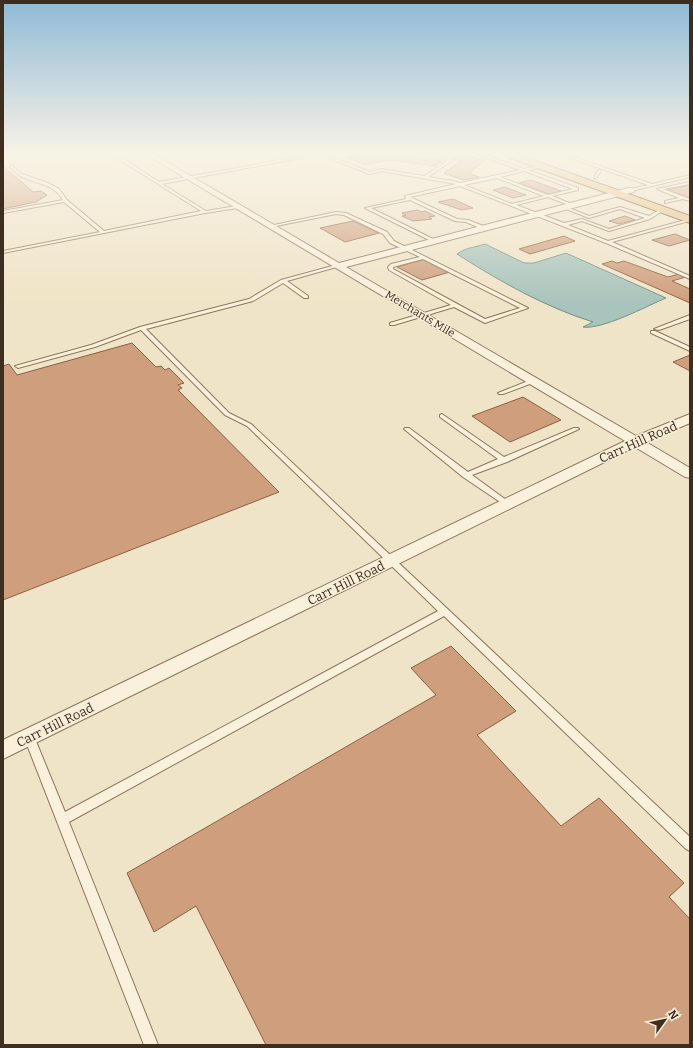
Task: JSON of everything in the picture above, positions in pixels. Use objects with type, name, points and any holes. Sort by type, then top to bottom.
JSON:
[{"type":"highway","points":[[656,204],[664,206]]},
{"type":"highway","points":[[660,204],[690,218]]},
{"type":"street","name":"Merchants Mile","points":[[232,204],[690,474]]},
{"type":"street","points":[[338,266],[576,204]]},
{"type":"street","name":"Carr Hill Road","points":[[3,750],[506,504],[635,442],[690,418]]},
{"type":"lane","points":[[3,212],[49,204]]},
{"type":"lane","points":[[69,204],[103,232]]},
{"type":"lane","points":[[192,204],[205,212]]},
{"type":"lane","points":[[387,204],[367,208],[435,241]]},
{"type":"lane","points":[[421,204],[456,220],[467,221],[484,228]]},
{"type":"lane","points":[[511,205],[516,204]]},
{"type":"lane","points":[[564,204],[589,217]]},
{"type":"lane","points":[[582,220],[609,230],[648,218],[669,204]]},
{"type":"lane","points":[[511,205],[608,242],[690,278]]},
{"type":"lane","points":[[3,252],[237,207]]},
{"type":"lane","points":[[562,225],[620,208],[648,218]]},
{"type":"lane","points":[[271,226],[336,213],[345,214],[385,233],[392,242],[404,249],[424,257],[524,308],[485,321],[391,270],[390,267],[393,265],[424,257]]},
{"type":"lane","points":[[608,242],[690,218]]},
{"type":"lane","points":[[18,366],[94,346],[142,328],[251,300],[283,282],[338,266]]},
{"type":"lane","points":[[283,282],[306,297]]},
{"type":"lane","points":[[392,324],[456,305]]},
{"type":"lane","points":[[690,317],[655,330],[690,349]]},
{"type":"lane","points":[[142,328],[227,414],[249,425],[690,845]]},
{"type":"lane","points":[[500,393],[533,381]]},
{"type":"lane","points":[[442,416],[504,460]]},
{"type":"lane","points":[[407,429],[506,504]]},
{"type":"lane","points":[[466,475],[576,429]]},
{"type":"lane","points":[[62,820],[445,611]]},
{"type":"lane","points":[[29,737],[151,1045]]},
{"type":"water","points":[[485,244],[524,263],[534,263],[566,253],[666,298],[613,321],[591,327],[583,327],[593,322],[540,301],[489,274],[457,254],[467,249]]},
{"type":"building","points":[[3,204],[27,204],[3,209]]},
{"type":"building","points":[[444,204],[464,204],[473,208],[462,210]]},
{"type":"building","points":[[417,210],[422,212],[425,211],[435,216],[429,217],[432,219],[413,221],[402,216],[406,215],[402,213]]},
{"type":"building","points":[[625,216],[635,220],[619,224],[609,221]]},
{"type":"building","points":[[353,221],[379,233],[345,242],[320,228]]},
{"type":"building","points":[[675,234],[690,240],[669,246],[652,240]]},
{"type":"building","points":[[564,236],[575,241],[530,254],[519,249]]},
{"type":"building","points":[[424,259],[450,272],[422,280],[397,267]]},
{"type":"building","points":[[612,261],[617,263],[624,261],[668,277],[679,274],[686,277],[672,281],[690,289],[690,303],[602,264]]},
{"type":"building","points":[[132,343],[156,367],[161,366],[165,370],[169,368],[184,383],[178,385],[182,388],[178,390],[279,492],[3,600],[3,366],[9,364],[17,375]]},
{"type":"building","points":[[690,355],[690,371],[673,362]]},
{"type":"building","points":[[523,397],[561,420],[510,442],[472,416]]},
{"type":"building","points":[[451,646],[516,711],[477,735],[561,826],[599,798],[684,883],[669,897],[690,919],[690,1045],[266,1045],[196,906],[154,932],[127,873],[436,695],[411,668]]}]
